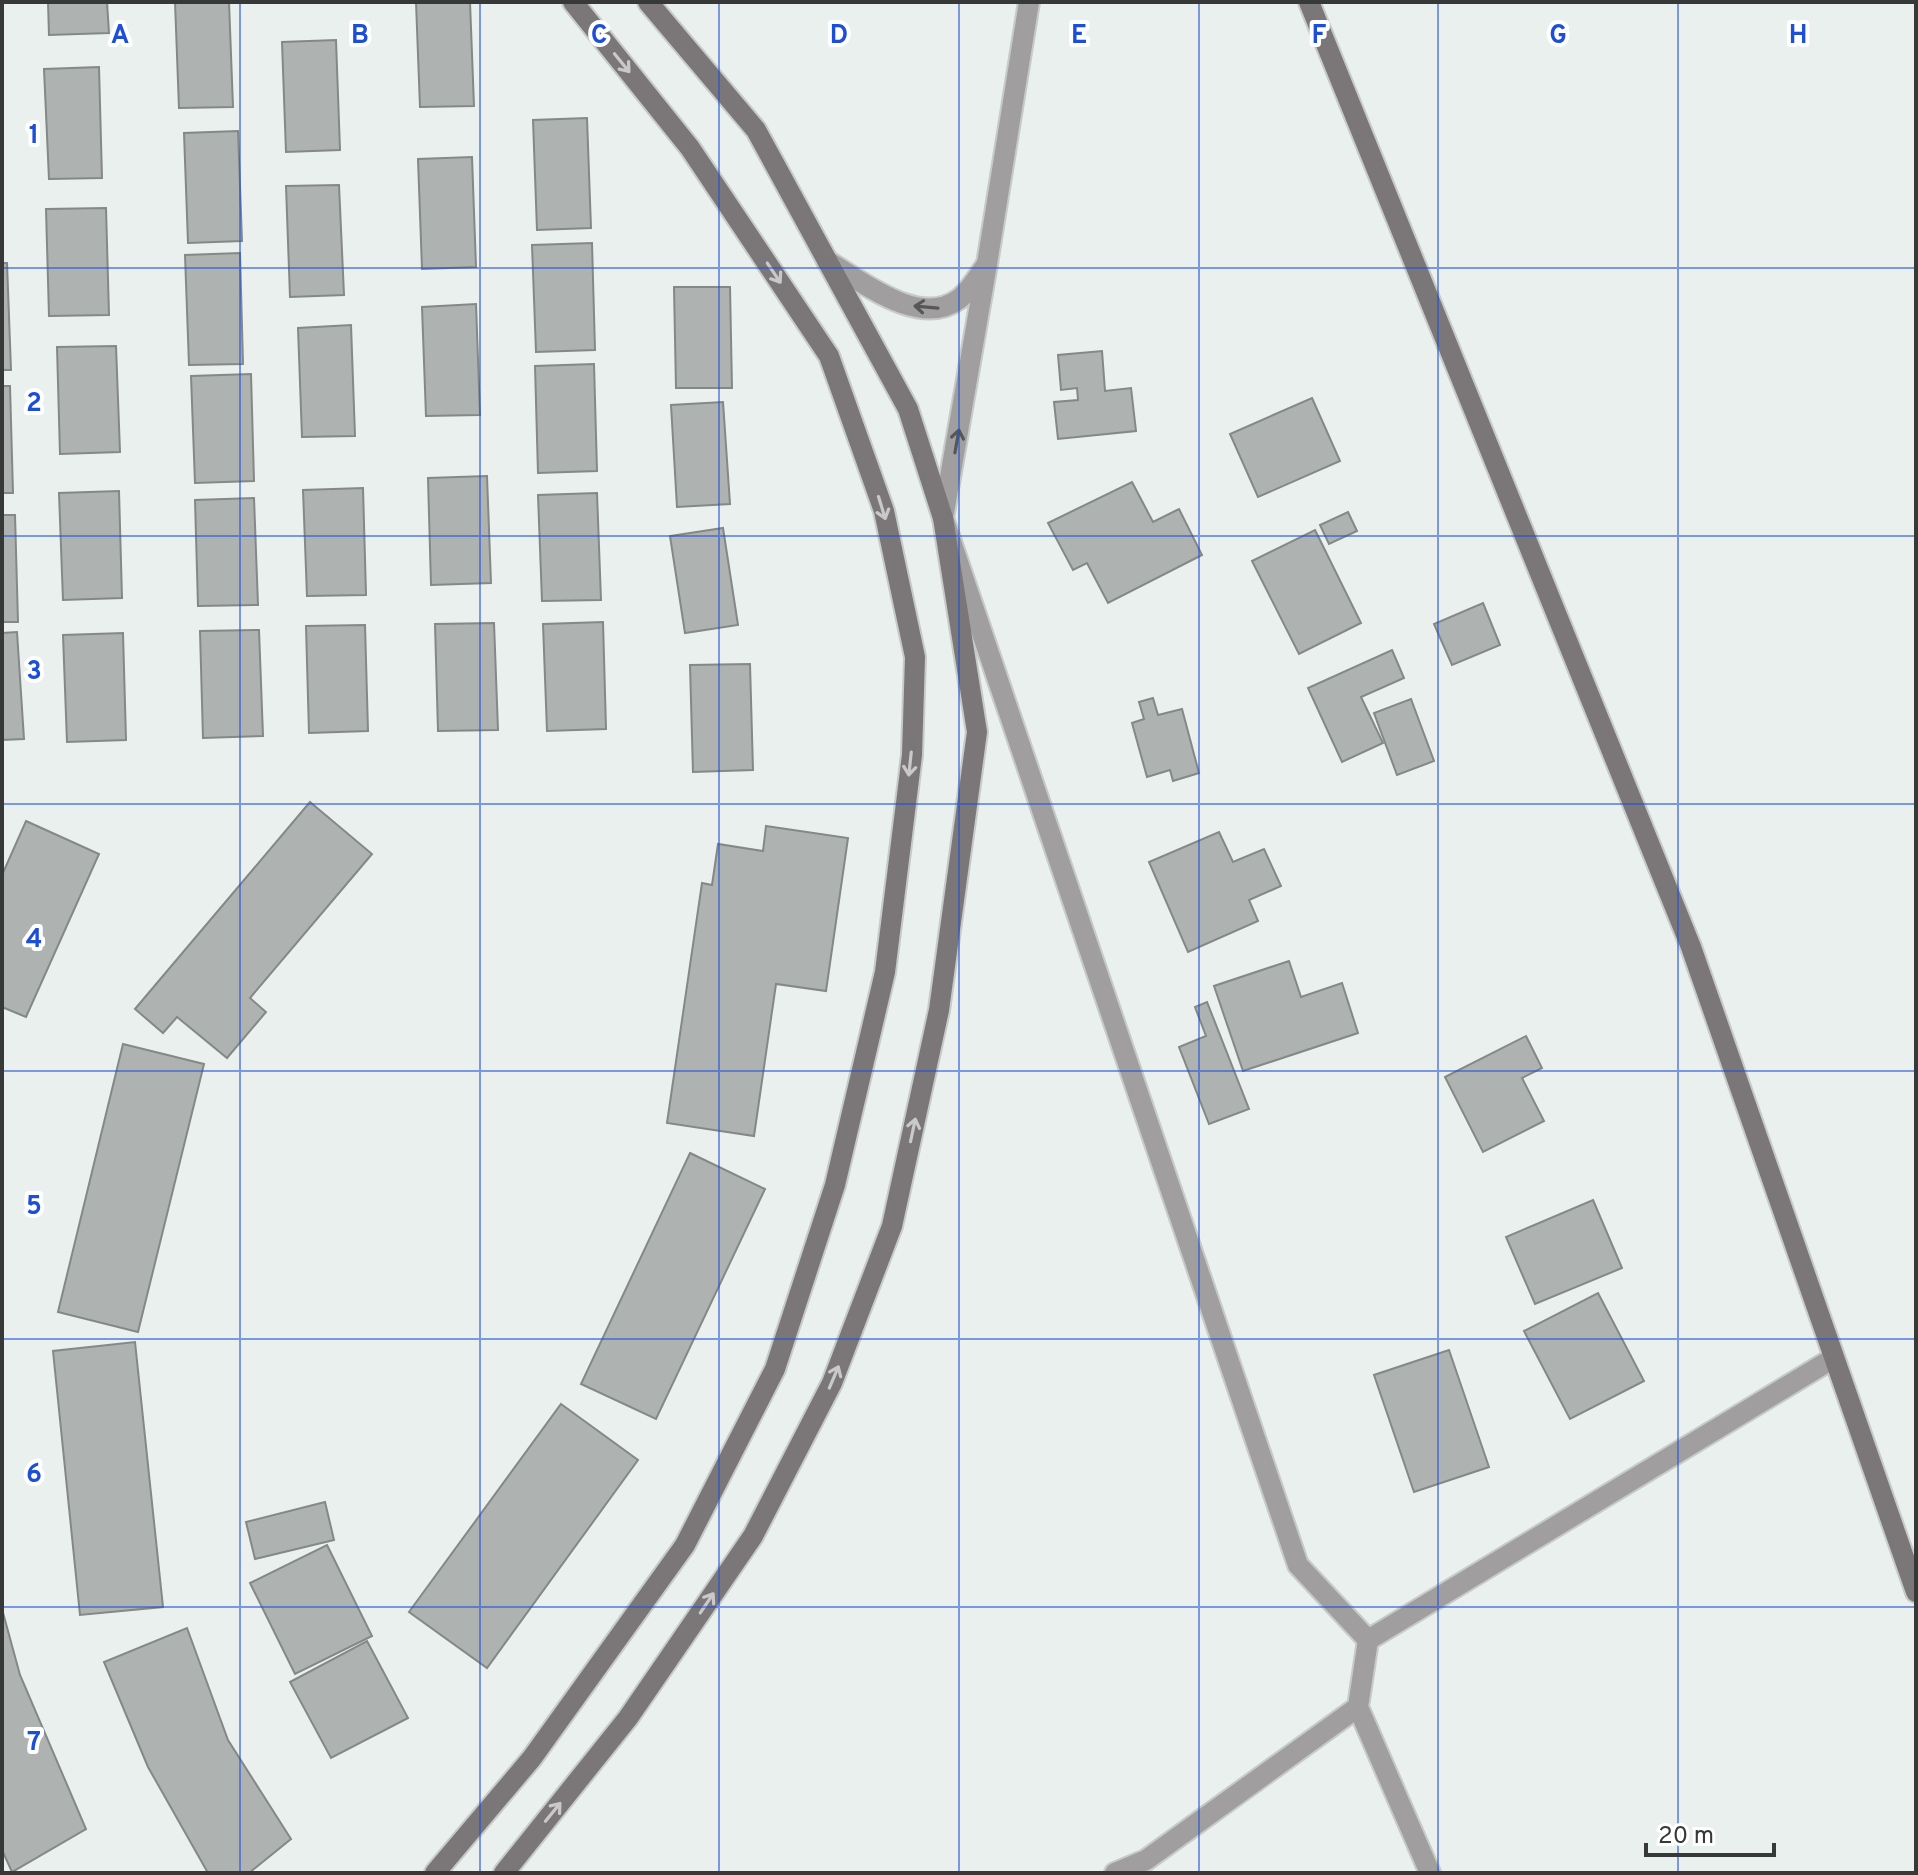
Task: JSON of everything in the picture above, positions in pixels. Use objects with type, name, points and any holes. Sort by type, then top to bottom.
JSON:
[{"type":"street","points":[[435,1873],[532,1758],[685,1545],[775,1369],[835,1185],[885,972],[912,755],[915,657],[884,511],[829,356],[690,148],[573,2]]},
{"type":"street","points":[[648,2],[756,130],[908,409],[1298,1565],[1368,1640]]},
{"type":"street","points":[[504,1873],[628,1718],[753,1536],[832,1383],[892,1226],[939,1010],[977,732],[943,518],[1029,2]]},
{"type":"street","points":[[1309,2],[1691,947],[1832,1359],[1916,1592]]},
{"type":"street","points":[[827,261],[901,303],[935,310],[959,298],[987,264]]},
{"type":"street","points":[[1368,1640],[1832,1359]]},
{"type":"street","points":[[1368,1640],[1358,1707],[1430,1873]]},
{"type":"street","points":[[1115,1873],[1146,1860],[1358,1707]]},
{"type":"building","points":[[48,2],[107,2],[109,33],[49,35]]},
{"type":"building","points":[[175,2],[229,2],[233,107],[179,108]]},
{"type":"building","points":[[416,2],[470,2],[474,106],[420,107]]},
{"type":"building","points":[[336,40],[340,150],[286,152],[282,42]]},
{"type":"building","points":[[99,67],[102,178],[49,179],[44,69]]},
{"type":"building","points":[[587,118],[591,228],[537,230],[533,120]]},
{"type":"building","points":[[238,131],[242,241],[188,243],[184,133]]},
{"type":"building","points":[[472,157],[476,267],[422,269],[418,159]]},
{"type":"building","points":[[339,185],[344,295],[290,297],[286,186]]},
{"type":"building","points":[[106,208],[109,315],[49,316],[46,209]]},
{"type":"building","points":[[592,243],[595,350],[536,352],[532,245]]},
{"type":"building","points":[[240,253],[243,364],[189,365],[185,255]]},
{"type":"building","points":[[2,263],[7,263],[11,370],[2,370]]},
{"type":"building","points":[[674,287],[730,287],[732,388],[676,388]]},
{"type":"building","points":[[476,304],[480,415],[426,416],[422,307]]},
{"type":"building","points":[[351,325],[355,436],[302,437],[298,328]]},
{"type":"building","points":[[116,346],[120,452],[60,454],[57,347]]},
{"type":"building","points":[[1102,351],[1105,391],[1131,388],[1136,431],[1058,439],[1054,402],[1078,400],[1077,388],[1061,390],[1058,355]]},
{"type":"building","points":[[594,364],[597,471],[538,473],[535,366]]},
{"type":"building","points":[[251,374],[254,481],[195,483],[191,376]]},
{"type":"building","points":[[2,386],[10,386],[13,493],[2,493]]},
{"type":"building","points":[[1312,398],[1340,461],[1258,497],[1230,434]]},
{"type":"building","points":[[723,402],[730,504],[677,507],[671,405]]},
{"type":"building","points":[[487,476],[491,583],[431,585],[428,478]]},
{"type":"building","points":[[1132,482],[1153,522],[1179,509],[1202,555],[1108,603],[1087,563],[1073,570],[1048,523]]},
{"type":"building","points":[[363,488],[366,595],[307,596],[303,490]]},
{"type":"building","points":[[119,491],[122,598],[63,600],[59,493]]},
{"type":"building","points":[[597,493],[601,600],[542,601],[538,495]]},
{"type":"building","points":[[254,498],[258,605],[198,606],[195,500]]},
{"type":"building","points":[[1348,512],[1357,531],[1329,544],[1320,525]]},
{"type":"building","points":[[2,515],[15,515],[18,622],[2,622]]},
{"type":"building","points":[[723,528],[738,625],[685,633],[670,536]]},
{"type":"building","points":[[1315,530],[1361,623],[1299,654],[1252,561]]},
{"type":"building","points":[[1483,603],[1500,645],[1452,665],[1434,624]]},
{"type":"building","points":[[603,622],[606,729],[547,731],[543,624]]},
{"type":"building","points":[[494,623],[498,730],[438,731],[435,624]]},
{"type":"building","points":[[365,625],[368,731],[309,733],[306,626]]},
{"type":"building","points":[[259,630],[263,736],[203,738],[200,631]]},
{"type":"building","points":[[17,632],[24,739],[2,740],[2,633]]},
{"type":"building","points":[[123,633],[126,740],[67,742],[63,635]]},
{"type":"building","points":[[1392,650],[1404,678],[1361,697],[1383,743],[1342,762],[1308,688]]},
{"type":"building","points":[[750,664],[753,770],[693,772],[690,665]]},
{"type":"building","points":[[1153,698],[1158,715],[1182,709],[1199,773],[1173,781],[1170,770],[1147,777],[1132,723],[1144,719],[1139,702]]},
{"type":"building","points":[[1411,699],[1434,761],[1397,775],[1374,713]]},
{"type":"building","points":[[310,802],[372,854],[250,998],[266,1012],[227,1058],[177,1017],[163,1033],[135,1009]]},
{"type":"building","points":[[26,821],[99,854],[26,1017],[2,1007],[2,875]]},
{"type":"building","points":[[766,826],[848,838],[826,991],[776,984],[754,1136],[667,1123],[702,883],[712,885],[718,844],[763,851]]},
{"type":"building","points":[[1219,832],[1233,862],[1264,849],[1281,886],[1249,900],[1258,921],[1188,952],[1149,862]]},
{"type":"building","points":[[1289,961],[1301,997],[1342,983],[1358,1033],[1243,1071],[1214,986]]},
{"type":"building","points":[[1207,1002],[1249,1109],[1209,1124],[1179,1047],[1206,1036],[1195,1007]]},
{"type":"building","points":[[1526,1036],[1542,1068],[1522,1078],[1544,1121],[1483,1152],[1445,1077]]},
{"type":"building","points":[[123,1044],[204,1064],[138,1332],[58,1312]]},
{"type":"building","points":[[690,1153],[765,1189],[656,1419],[581,1384]]},
{"type":"building","points":[[1593,1200],[1622,1268],[1535,1304],[1506,1237]]},
{"type":"building","points":[[1598,1293],[1644,1381],[1570,1419],[1524,1331]]},
{"type":"building","points":[[135,1342],[163,1607],[80,1615],[53,1351]]},
{"type":"building","points":[[1449,1350],[1489,1467],[1414,1492],[1374,1375]]},
{"type":"building","points":[[561,1404],[638,1460],[487,1668],[409,1612]]},
{"type":"building","points":[[325,1502],[334,1540],[255,1559],[246,1522]]},
{"type":"building","points":[[327,1545],[372,1636],[295,1674],[250,1583]]},
{"type":"building","points":[[2,1609],[20,1675],[86,1829],[12,1872],[2,1850]]},
{"type":"building","points":[[187,1628],[228,1740],[291,1839],[249,1873],[208,1873],[148,1767],[104,1662]]},
{"type":"building","points":[[367,1641],[408,1718],[331,1758],[290,1682]]}]
